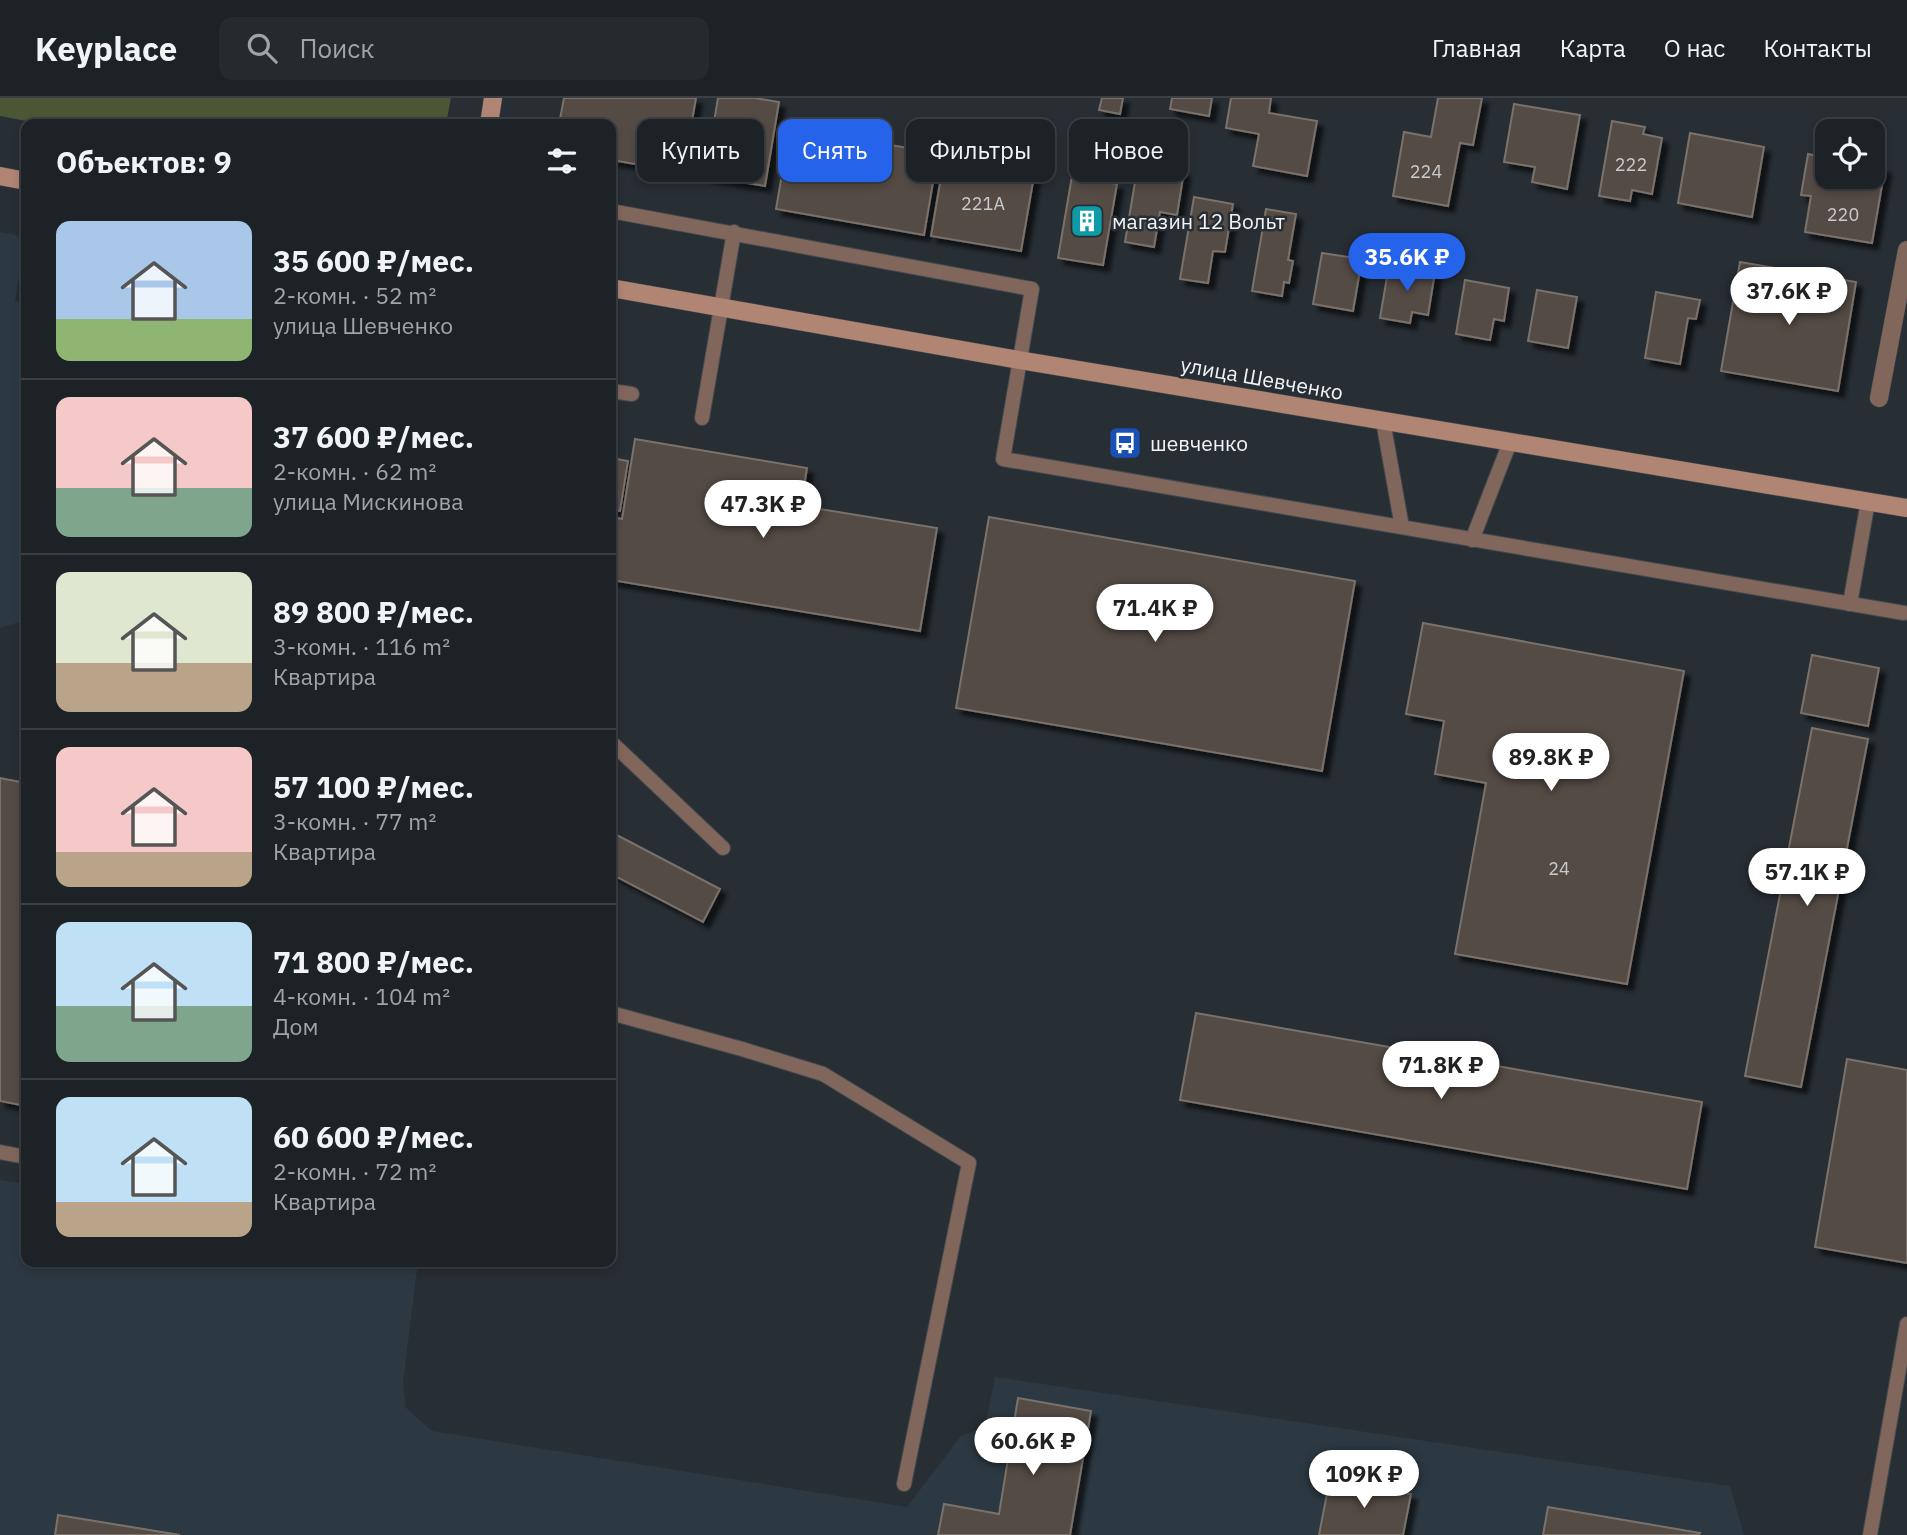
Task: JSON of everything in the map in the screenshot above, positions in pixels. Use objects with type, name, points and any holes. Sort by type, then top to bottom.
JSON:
[{"type":"main road","points":[[490,119],[493,98]]},
{"type":"main road","points":[[0,176],[21,180]]},
{"type":"main road","name":"улица Шевченко","points":[[616,289],[1019,360],[1907,508]]},
{"type":"street","points":[[1879,398],[1907,250]]},
{"type":"lane","points":[[616,212],[1032,289],[1003,459],[1904,613]]},
{"type":"lane","points":[[702,418],[734,232]]},
{"type":"lane","points":[[616,392],[632,394]]},
{"type":"lane","points":[[1383,421],[1402,527]]},
{"type":"lane","points":[[1472,540],[1510,442]]},
{"type":"lane","points":[[1850,604],[1868,501]]},
{"type":"lane","points":[[616,747],[723,848]]},
{"type":"lane","points":[[616,1014],[823,1074],[969,1163],[904,1484]]},
{"type":"lane","points":[[0,1152],[21,1156]]},
{"type":"lane","points":[[1870,1535],[1907,1324]]},
{"type":"shaded area","points":[[0,232],[21,236],[21,263],[15,301],[21,303],[21,622],[0,628]]},
{"type":"shaded area","points":[[0,1180],[21,1183],[21,1267],[417,1267],[403,1383],[406,1408],[432,1431],[907,1507],[961,1436],[985,1427],[995,1377],[1730,1486],[1744,1535],[0,1535]]},
{"type":"green space","points":[[0,98],[451,98],[447,119],[21,120],[0,116]]},
{"type":"building","points":[[564,98],[696,98],[692,119],[637,119],[637,164],[616,161],[616,119],[560,119]]},
{"type":"building","points":[[718,98],[755,98],[779,102],[765,186],[741,182],[764,182],[764,119],[714,119]]},
{"type":"building","points":[[1102,98],[1123,98],[1120,114],[1099,110]]},
{"type":"building","points":[[1172,98],[1212,98],[1209,116],[1170,109]]},
{"type":"building","points":[[1231,98],[1271,98],[1269,113],[1317,121],[1307,176],[1253,166],[1259,134],[1226,128]]},
{"type":"building","points":[[1438,98],[1482,98],[1473,145],[1460,143],[1448,206],[1393,196],[1404,132],[1431,137]]},
{"type":"building","points":[[1514,104],[1580,115],[1567,189],[1532,182],[1535,167],[1504,162]]},
{"type":"building","points":[[1612,121],[1645,127],[1643,134],[1662,138],[1652,194],[1632,190],[1630,201],[1599,196]]},
{"type":"building","points":[[1690,133],[1764,147],[1752,217],[1678,203]]},
{"type":"building","points":[[892,145],[906,148],[906,182],[933,182],[924,235],[776,209],[781,182],[892,182]]},
{"type":"building","points":[[1808,154],[1815,155],[1815,189],[1881,189],[1872,243],[1805,232],[1811,196],[1801,195]]},
{"type":"building","points":[[940,182],[1033,182],[1021,251],[931,236]]},
{"type":"building","name":"магазин 12 Вольт","points":[[1071,182],[1117,184],[1103,265],[1058,258]]},
{"type":"building","points":[[1135,182],[1182,182],[1177,215],[1160,212],[1154,247],[1125,242]]},
{"type":"building","points":[[1194,197],[1233,204],[1225,252],[1213,251],[1208,283],[1180,279]]},
{"type":"building","points":[[1266,209],[1296,214],[1288,260],[1293,261],[1289,283],[1284,282],[1282,296],[1252,291]]},
{"type":"building","points":[[1322,253],[1362,259],[1353,311],[1313,304]]},
{"type":"building","points":[[1740,262],[1856,282],[1838,391],[1721,371]]},
{"type":"building","points":[[1389,265],[1435,272],[1428,315],[1412,312],[1410,323],[1380,318]]},
{"type":"building","points":[[1465,280],[1509,288],[1504,321],[1494,319],[1490,340],[1456,334]]},
{"type":"building","points":[[1537,290],[1577,297],[1568,348],[1528,341]]},
{"type":"building","points":[[1656,292],[1700,300],[1696,319],[1688,318],[1680,364],[1645,358]]},
{"type":"building","points":[[635,439],[807,468],[801,506],[937,528],[920,631],[616,581],[616,518],[622,519]]},
{"type":"building","points":[[616,459],[628,461],[620,511],[616,510]]},
{"type":"building","points":[[989,517],[1355,581],[1322,771],[956,708]]},
{"type":"building","points":[[1423,623],[1684,671],[1627,984],[1455,954],[1486,783],[1435,774],[1444,721],[1406,714]]},
{"type":"building","points":[[1812,655],[1879,668],[1868,726],[1801,713]]},
{"type":"building","points":[[1812,728],[1868,739],[1801,1087],[1745,1076]]},
{"type":"building","points":[[0,778],[21,782],[21,1105],[0,1101]]},
{"type":"building","points":[[616,835],[720,889],[703,922],[616,877]]},
{"type":"building","points":[[1196,1013],[1702,1102],[1687,1189],[1180,1100]]},
{"type":"building","points":[[1847,1059],[1907,1070],[1907,1263],[1815,1247]]},
{"type":"building","points":[[1018,1398],[1091,1411],[1070,1535],[938,1535],[944,1504],[999,1514]]},
{"type":"building","points":[[1330,1478],[1411,1494],[1403,1535],[1319,1535]]},
{"type":"building","points":[[1548,1507],[1700,1533],[1543,1535]]},
{"type":"building","points":[[58,1515],[180,1535],[55,1535]]},
{"type":"place","name":"магазин 12 Вольт","points":[[1087,221]]},
{"type":"place","name":"шевченко","points":[[1125,443]]}]
